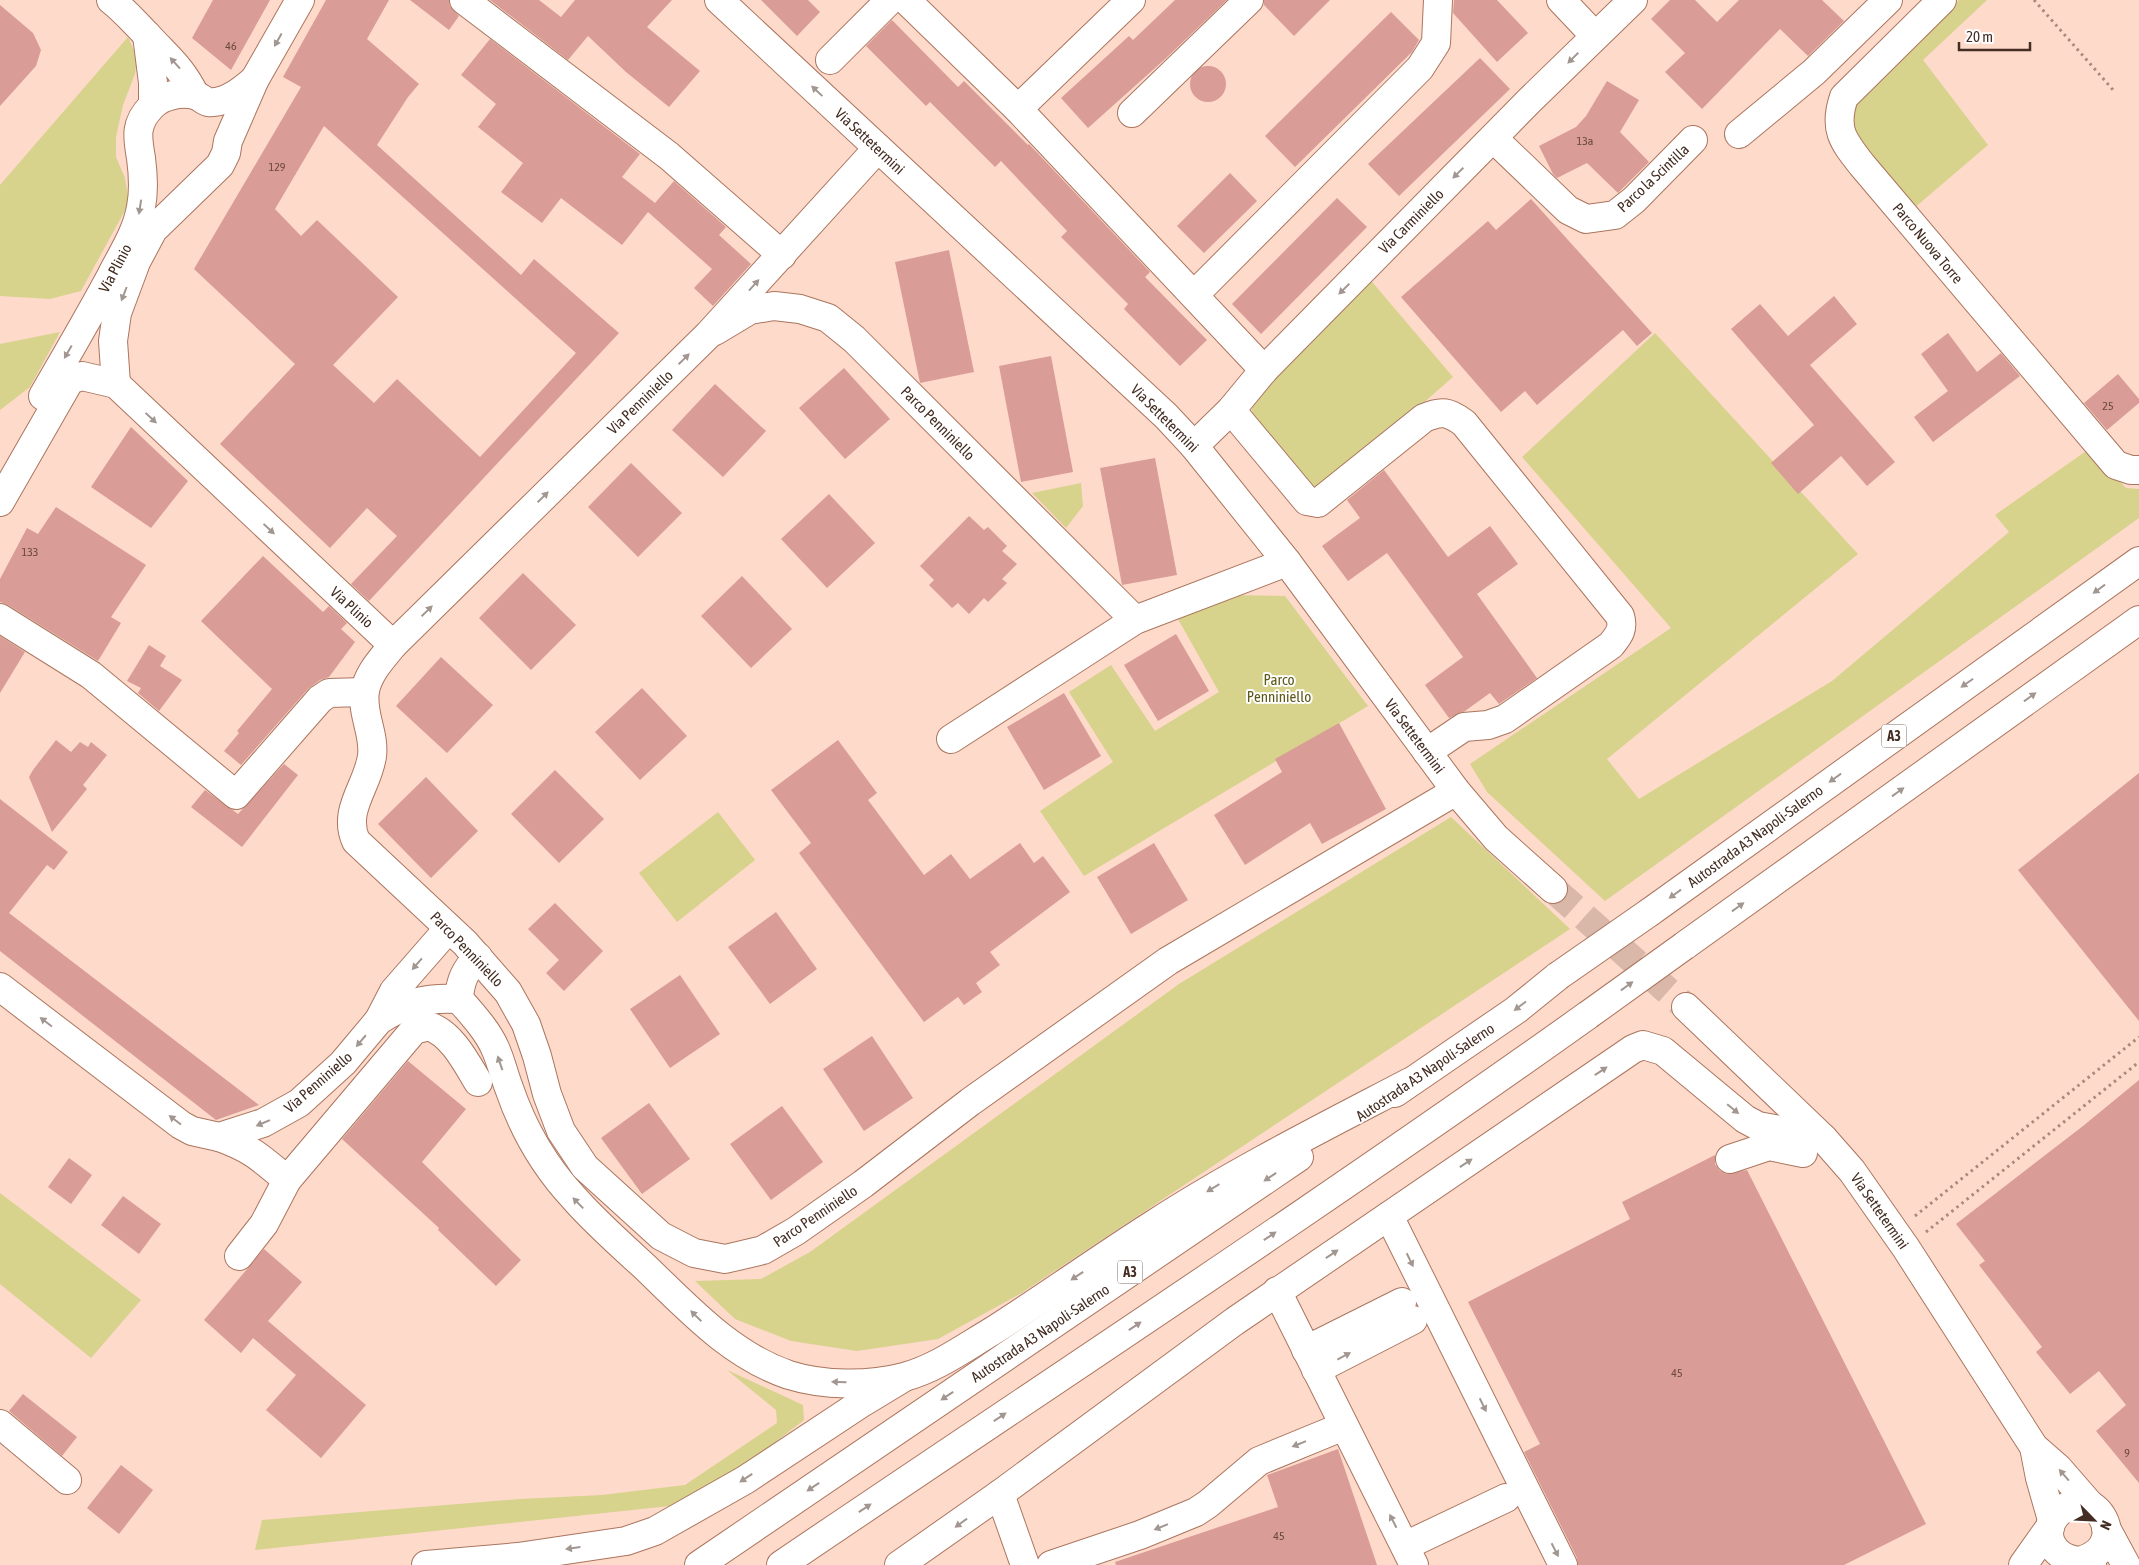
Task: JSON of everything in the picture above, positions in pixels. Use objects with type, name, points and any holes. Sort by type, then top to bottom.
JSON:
[{"type":"main road","points":[[111,0],[128,13],[185,75],[202,98]]},
{"type":"main road","points":[[147,35],[154,104],[181,94],[202,98],[226,98],[243,90],[255,79],[300,0]]},
{"type":"main road","points":[[464,0],[669,156],[782,255]]},
{"type":"main road","name":"Via Settetermini","points":[[719,0],[1166,416],[1194,446],[1287,562],[1456,791],[1496,838],[1553,889]]},
{"type":"main road","points":[[830,60],[890,0]]},
{"type":"main road","points":[[906,0],[1018,108],[1264,370]]},
{"type":"main road","points":[[1018,108],[1131,0]]},
{"type":"main road","points":[[1132,114],[1249,0]]},
{"type":"main road","points":[[1194,295],[1420,68],[1436,43],[1438,0]]},
{"type":"main road","points":[[1561,0],[1595,36]]},
{"type":"main road","name":"Via Carminiello","points":[[1194,446],[1231,410],[1264,370],[1633,0]]},
{"type":"main road","points":[[1739,134],[1814,72],[1888,0]]},
{"type":"main road","name":"Parco Nuova Torre","points":[[1942,0],[1844,97],[1838,113],[1843,140],[1862,165],[2116,465],[2131,470],[2139,470]]},
{"type":"main road","name":"Via Plinio","points":[[255,79],[228,141],[226,154],[220,165],[153,230],[136,262],[117,313],[113,341],[116,384],[392,645]]},
{"type":"main road","name":"Via Plinio","points":[[0,472],[127,245],[137,223],[142,206],[141,158],[137,144],[138,129],[144,115],[154,104]]},
{"type":"main road","name":"Parco la Scintilla","points":[[1494,138],[1568,210],[1586,219],[1615,215],[1634,200],[1693,140]]},
{"type":"main road","name":"Via Penniniello","points":[[392,645],[709,334],[878,148]]},
{"type":"main road","name":"Parco Penniniello","points":[[709,334],[750,310],[774,306],[800,308],[828,318],[854,339],[1135,620]]},
{"type":"main road","points":[[0,502],[70,380],[82,376],[116,384]]},
{"type":"main road","points":[[1231,410],[1307,501],[1318,504],[1424,418],[1437,412],[1452,414],[1464,423],[1620,616],[1622,624],[1620,634],[1611,646],[1505,719],[1488,725],[1464,727],[1427,752]]},
{"type":"main road","name":"Autostrada A3 Napoli-Salerno","points":[[699,1565],[1516,1010],[1558,976],[2139,561]]},
{"type":"main road","points":[[951,739],[1135,620],[1287,562]]},
{"type":"main road","points":[[0,618],[91,675],[236,795],[320,699],[329,693],[364,692]]},
{"type":"main road","points":[[782,1565],[1435,1124],[2139,620]]},
{"type":"main road","name":"Parco Penniniello","points":[[392,645],[368,677],[364,692],[364,709],[372,740],[372,754],[370,766],[355,802],[351,819],[352,831],[362,848],[449,928],[478,957],[508,992],[526,1024],[547,1094],[562,1131],[585,1167],[661,1236],[694,1253],[725,1259],[763,1250],[796,1231],[863,1184],[970,1102],[1168,961],[1456,791]]},
{"type":"main road","name":"Via Penniniello","points":[[219,1138],[263,1123],[284,1113],[298,1103],[343,1062],[379,1020],[394,991],[449,928]]},
{"type":"main road","points":[[478,957],[463,976],[459,985],[458,999],[484,1029],[495,1047],[516,1107],[539,1152],[558,1180],[594,1218],[707,1327],[734,1347],[765,1365],[791,1375],[822,1382],[878,1381],[905,1377]]},
{"type":"main road","points":[[0,987],[181,1125],[192,1131],[238,1144],[256,1153],[287,1180]]},
{"type":"main road","points":[[379,1020],[395,1010],[418,1001],[435,998],[458,999]]},
{"type":"main road","name":"Via Settetermini","points":[[1686,1007],[1823,1138],[1843,1161],[1900,1240],[2034,1447],[2058,1468],[2099,1517],[2126,1565]]},
{"type":"main road","points":[[239,1256],[264,1224],[287,1180],[414,1030],[429,1026],[435,1029],[448,1040],[464,1059],[478,1082]]},
{"type":"main road","points":[[899,1565],[1000,1494],[1135,1393],[1277,1291],[1633,1049],[1643,1045],[1663,1051],[1745,1119],[1758,1126],[1823,1138]]},
{"type":"main road","points":[[316,1146],[312,1140],[311,1132],[314,1119],[343,1062]]},
{"type":"main road","points":[[426,1565],[518,1557],[626,1541],[655,1531],[745,1480],[872,1396],[905,1377],[972,1344],[1156,1223],[1270,1154],[1410,1082]]},
{"type":"main road","points":[[1730,1159],[1769,1146],[1843,1161]]},
{"type":"main road","points":[[1389,1216],[1562,1565]]},
{"type":"main road","points":[[1277,1291],[1410,1555],[1506,1498]]},
{"type":"main road","points":[[1311,1360],[1407,1311]]},
{"type":"main road","points":[[0,1424],[67,1480]]},
{"type":"main road","points":[[1051,1565],[1140,1535],[1196,1512],[1259,1461],[1344,1426]]},
{"type":"main road","name":"Via Settetermini","points":[[2034,1447],[2051,1523]]},
{"type":"main road","points":[[1000,1494],[1025,1565]]},
{"type":"main road","points":[[2024,1565],[2051,1523],[2062,1508],[2069,1505],[2077,1504],[2099,1517],[2106,1537],[2098,1552],[2084,1563],[2067,1558],[2055,1550],[2050,1535],[2051,1523]]},
{"type":"main road","points":[[596,1565],[626,1541]]},
{"type":"path","points":[[2034,0],[2114,91]]},
{"type":"path","points":[[1900,1240],[1936,1200],[2139,1037]]},
{"type":"path","points":[[1900,1240],[2139,1062]]},
{"type":"green space","points":[[1959,0],[1987,0],[1923,60],[1988,145],[1913,209],[1859,150],[1850,111],[1860,95]]},
{"type":"green space","points":[[128,37],[137,57],[135,74],[123,105],[116,137],[116,157],[125,178],[129,203],[81,291],[50,299],[0,296],[0,185]]},
{"type":"green space","points":[[1367,276],[1453,377],[1380,441],[1314,491],[1258,423],[1252,413],[1251,398]]},
{"type":"green space","points":[[60,332],[30,387],[0,410],[0,344]]},
{"type":"green space","points":[[1655,333],[1858,554],[1607,759],[1639,799],[1832,681],[2009,532],[1995,515],[2089,449],[2126,488],[2139,489],[2139,518],[1605,901],[1487,792],[1470,764],[1671,628],[1522,457]]},
{"type":"green space","points":[[1081,483],[1083,506],[1066,528],[1032,493]]},
{"type":"green space","name":"Parco Penniniello","points":[[1227,595],[1285,596],[1368,706],[1084,876],[1040,811],[1113,762],[1069,692],[1111,665],[1155,731],[1219,692],[1178,619]]},
{"type":"green space","points":[[718,812],[755,860],[677,922],[639,873]]},
{"type":"green space","points":[[1451,817],[1570,929],[1020,1294],[938,1339],[857,1351],[791,1341],[735,1319],[695,1281],[761,1279],[810,1252],[1179,984]]},
{"type":"green space","points":[[0,1193],[141,1300],[91,1358],[0,1284]]},
{"type":"green space","points":[[727,1370],[803,1405],[804,1420],[748,1463],[679,1505],[255,1550],[262,1520],[520,1499],[602,1495],[685,1485],[777,1423],[776,1410]]},
{"type":"building","points":[[213,0],[270,0],[231,70],[192,38]]},
{"type":"building","points":[[326,0],[389,0],[367,39],[419,84],[408,97],[377,145],[521,275],[534,259],[619,333],[369,601],[351,584],[397,536],[367,508],[330,548],[220,444],[295,364],[194,269],[301,87],[283,77]],"holes":[[[324,126],[576,353],[480,457],[397,379],[374,403],[333,365],[398,297],[317,220],[301,236],[275,209]]]},
{"type":"building","points":[[410,0],[449,0],[450,6],[459,16],[449,30]]},
{"type":"building","points":[[490,0],[539,0],[561,17],[575,0],[672,0],[647,27],[700,71],[669,107],[626,72],[588,36],[568,60]]},
{"type":"building","points":[[761,0],[808,0],[820,12],[797,36]]},
{"type":"building","points":[[1175,0],[1227,0],[1088,128],[1061,98],[1129,36],[1133,40]]},
{"type":"building","points":[[1264,0],[1330,0],[1294,36],[1264,5]]},
{"type":"building","points":[[1454,0],[1497,0],[1528,33],[1497,62],[1453,13]]},
{"type":"building","points":[[1670,0],[1695,0],[1717,22],[1739,0],[1822,0],[1844,21],[1808,56],[1780,29],[1702,109],[1665,72],[1685,53],[1651,19]]},
{"type":"building","points":[[0,5],[33,33],[41,50],[36,66],[0,106]]},
{"type":"building","points":[[1391,12],[1419,40],[1412,52],[1295,167],[1265,136]]},
{"type":"building","points":[[892,20],[958,87],[964,81],[1029,144],[1150,272],[1145,277],[1207,340],[1180,366],[1124,309],[1128,304],[1061,237],[1067,231],[1001,161],[995,167],[930,102],[926,106],[866,46]]},
{"type":"building","points":[[490,39],[640,154],[622,177],[655,203],[674,181],[726,227],[719,235],[751,264],[713,306],[694,288],[712,269],[648,212],[622,245],[561,198],[542,223],[501,192],[523,163],[478,127],[496,104],[461,75]]},
{"type":"building","points":[[1480,58],[1510,89],[1399,196],[1368,164]]},
{"type":"building","points":[[1208,66],[1221,71],[1226,84],[1221,97],[1208,102],[1195,97],[1190,84],[1195,71]]},
{"type":"building","points":[[1607,81],[1639,100],[1620,132],[1649,162],[1618,193],[1587,163],[1557,178],[1553,174],[1539,146],[1576,127],[1586,116]]},
{"type":"building","points":[[1230,173],[1257,201],[1204,253],[1177,226]]},
{"type":"building","points":[[1337,198],[1367,227],[1261,334],[1232,304]]},
{"type":"building","points":[[1531,199],[1652,333],[1637,346],[1623,330],[1537,405],[1525,391],[1501,412],[1401,297],[1488,221],[1496,230]]},
{"type":"building","points":[[949,250],[974,372],[920,383],[895,262]]},
{"type":"building","points":[[1834,296],[1857,324],[1810,365],[1895,462],[1867,486],[1841,456],[1798,494],[1771,463],[1814,425],[1731,329],[1760,304],[1788,336]]},
{"type":"building","points":[[1948,333],[1977,372],[2001,353],[2020,376],[1933,442],[1914,417],[1948,391],[1921,354]]},
{"type":"building","points":[[1051,356],[1073,472],[1021,482],[999,366]]},
{"type":"building","points":[[844,368],[890,419],[845,459],[799,408]]},
{"type":"building","points":[[2118,374],[2139,399],[2139,403],[2107,430],[2084,403]]},
{"type":"building","points":[[715,384],[766,431],[723,477],[672,430]]},
{"type":"building","points":[[131,427],[188,481],[151,528],[91,487]]},
{"type":"building","points":[[1155,458],[1177,575],[1122,585],[1100,468]]},
{"type":"building","points":[[631,463],[682,513],[638,557],[588,507]]},
{"type":"building","points":[[1384,470],[1448,557],[1490,526],[1518,564],[1477,594],[1537,678],[1499,704],[1490,693],[1465,711],[1449,718],[1425,685],[1463,657],[1387,553],[1348,581],[1322,546],[1360,518],[1347,500]]},
{"type":"building","points":[[829,494],[875,543],[827,588],[781,539]]},
{"type":"building","points":[[56,507],[146,565],[111,617],[121,623],[98,661],[8,605],[0,602],[0,579],[27,528],[38,534]]},
{"type":"building","points":[[969,516],[984,530],[988,527],[1007,546],[1002,551],[1017,564],[1002,579],[1007,583],[988,602],[984,598],[969,614],[958,603],[952,608],[929,585],[934,580],[920,566]]},
{"type":"building","points":[[263,556],[323,612],[329,606],[347,623],[341,629],[355,642],[329,677],[320,680],[308,689],[241,765],[224,751],[239,733],[237,731],[272,689],[201,621]]},
{"type":"building","points":[[523,573],[576,625],[531,670],[479,618]]},
{"type":"building","points":[[742,576],[792,629],[751,668],[701,616]]},
{"type":"building","points":[[1176,634],[1209,691],[1158,721],[1124,665]]},
{"type":"building","points":[[0,636],[25,652],[0,693]]},
{"type":"building","points":[[149,645],[166,656],[160,666],[182,680],[159,711],[138,693],[141,688],[127,681]]},
{"type":"building","points":[[441,657],[493,705],[447,753],[396,706]]},
{"type":"building","points":[[642,688],[687,736],[640,780],[595,732]]},
{"type":"building","points":[[1064,693],[1101,756],[1044,790],[1007,727]]},
{"type":"building","points":[[1339,723],[1386,809],[1322,844],[1310,823],[1245,865],[1214,815],[1282,772],[1275,759]]},
{"type":"building","points":[[56,740],[71,752],[80,742],[88,747],[91,742],[107,755],[83,785],[87,789],[52,832],[29,777]]},
{"type":"building","points":[[838,740],[877,793],[868,800],[924,875],[951,854],[970,879],[1020,843],[1034,863],[1043,856],[1070,892],[990,952],[1000,965],[976,983],[982,992],[964,1005],[958,997],[924,1022],[799,853],[811,843],[771,790]]},
{"type":"building","points":[[284,764],[298,775],[242,847],[191,807],[205,790],[238,814]]},
{"type":"building","points":[[555,770],[604,819],[559,863],[511,814]]},
{"type":"building","points":[[2139,773],[2139,1021],[2018,870]]},
{"type":"building","points":[[426,777],[478,831],[431,878],[378,824]]},
{"type":"building","points":[[0,799],[68,852],[54,870],[47,865],[9,913],[259,1105],[216,1120],[0,951]]},
{"type":"building","points":[[1154,843],[1188,900],[1131,934],[1097,877]]},
{"type":"building","points":[[555,903],[603,951],[564,991],[546,973],[559,960],[528,929]]},
{"type":"building","points":[[776,912],[817,969],[770,1004],[728,947]]},
{"type":"building","points":[[680,975],[720,1034],[670,1068],[630,1009]]},
{"type":"building","points":[[872,1036],[913,1098],[864,1131],[823,1069]]},
{"type":"building","points":[[408,1061],[466,1109],[422,1162],[521,1260],[496,1286],[438,1230],[439,1228],[342,1139]]},
{"type":"building","points":[[2139,1080],[2139,1483],[2096,1431],[2126,1405],[2099,1371],[2070,1394],[2036,1352],[2042,1347],[1979,1265],[1985,1261],[1956,1224],[2083,1126]]},
{"type":"building","points":[[649,1103],[690,1159],[642,1194],[601,1138]]},
{"type":"building","points":[[782,1106],[823,1162],[771,1200],[730,1144]]},
{"type":"building","points":[[1715,1155],[1715,1164],[1719,1170],[1726,1174],[1747,1170],[1926,1524],[1844,1565],[1578,1565],[1577,1558],[1524,1452],[1540,1444],[1468,1302],[1630,1219],[1622,1202]]},
{"type":"building","points":[[69,1158],[92,1175],[71,1204],[48,1187]]},
{"type":"building","points":[[123,1196],[161,1224],[139,1254],[101,1225]]},
{"type":"building","points":[[264,1249],[302,1282],[268,1321],[366,1405],[321,1458],[266,1410],[296,1375],[253,1338],[241,1353],[204,1320]]},
{"type":"building","points":[[23,1394],[77,1437],[62,1456],[9,1411]]},
{"type":"building","points":[[1338,1449],[1377,1565],[1116,1565],[1115,1562],[1278,1507],[1267,1475]]},
{"type":"building","points":[[121,1465],[153,1490],[119,1534],[87,1508]]},
{"type":"tunnel","points":[[1553,889],[1686,1007]]}]
